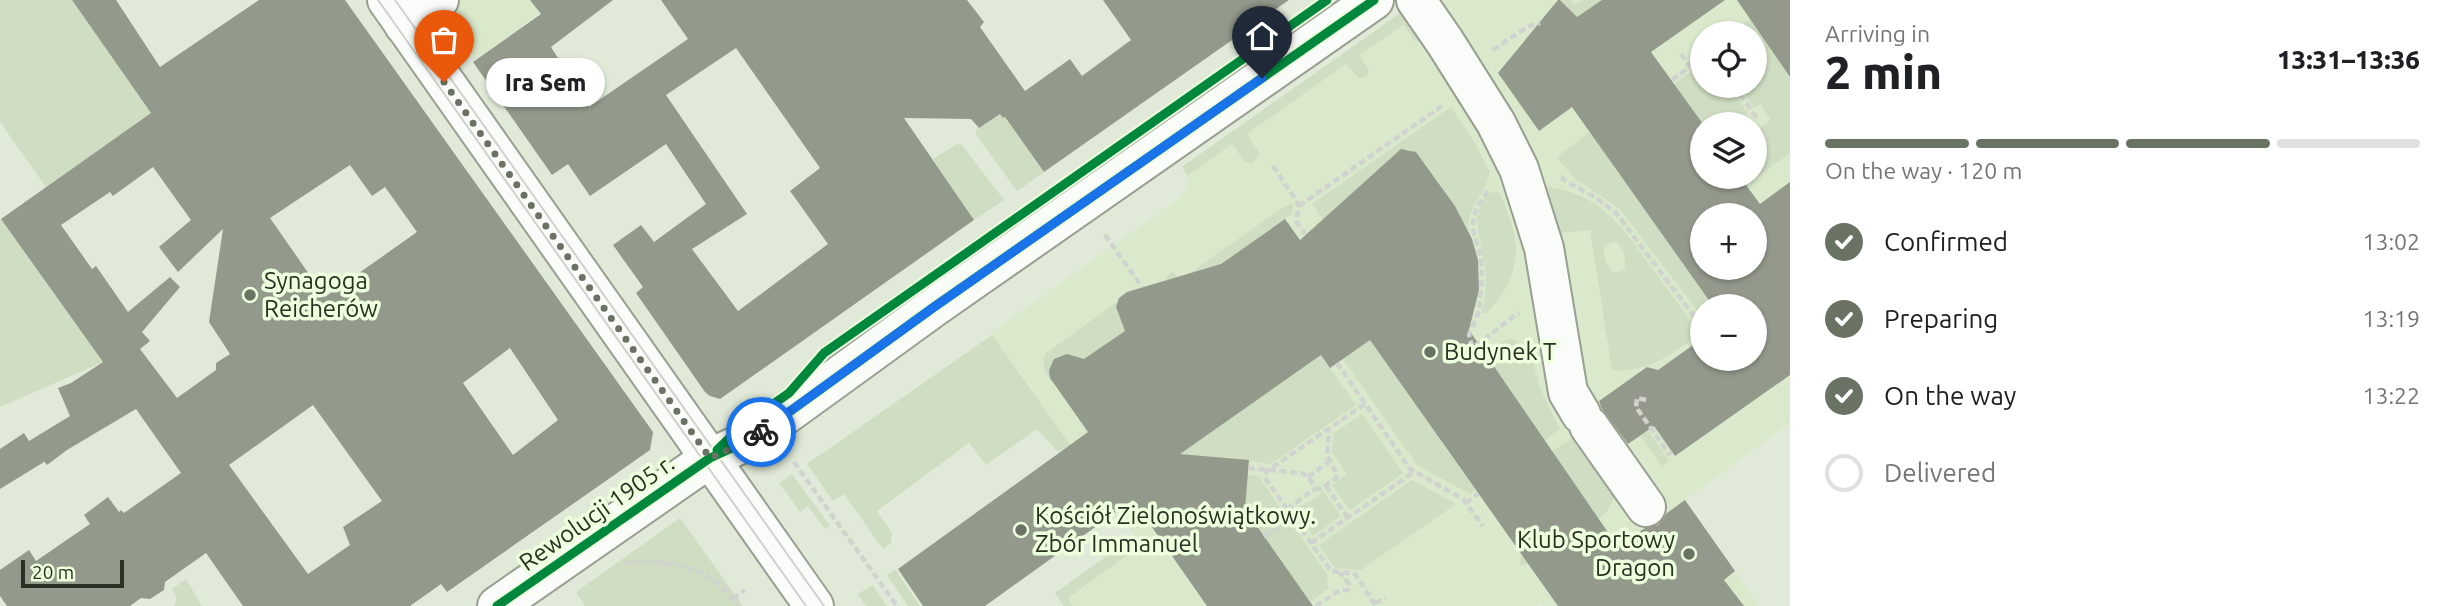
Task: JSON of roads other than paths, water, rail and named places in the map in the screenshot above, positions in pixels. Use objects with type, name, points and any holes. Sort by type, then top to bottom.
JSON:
[{"type":"street","points":[[439,0],[395,12],[814,606]]},
{"type":"street","name":"Rewolucji 1905 r.","points":[[498,606],[710,458],[752,439],[923,315],[1374,0]]},
{"type":"street","points":[[1416,0],[1496,123],[1519,169],[1544,248],[1567,392],[1646,506]]},
{"type":"tram line","points":[[378,0],[806,606]]},
{"type":"tram line","points":[[395,0],[824,606]]},
{"type":"place","name":"Ira Sem","points":[[444,82]]},
{"type":"place","name":"Synagoga Reicherów","points":[[250,295]]},
{"type":"place","name":"Budynek T","points":[[1430,352]]},
{"type":"place","name":"Kościół Zielonoświątkowy. Zbór Immanuel","points":[[1021,530]]},
{"type":"place","name":"Klub Sportowy Dragon","points":[[1689,554]]}]
